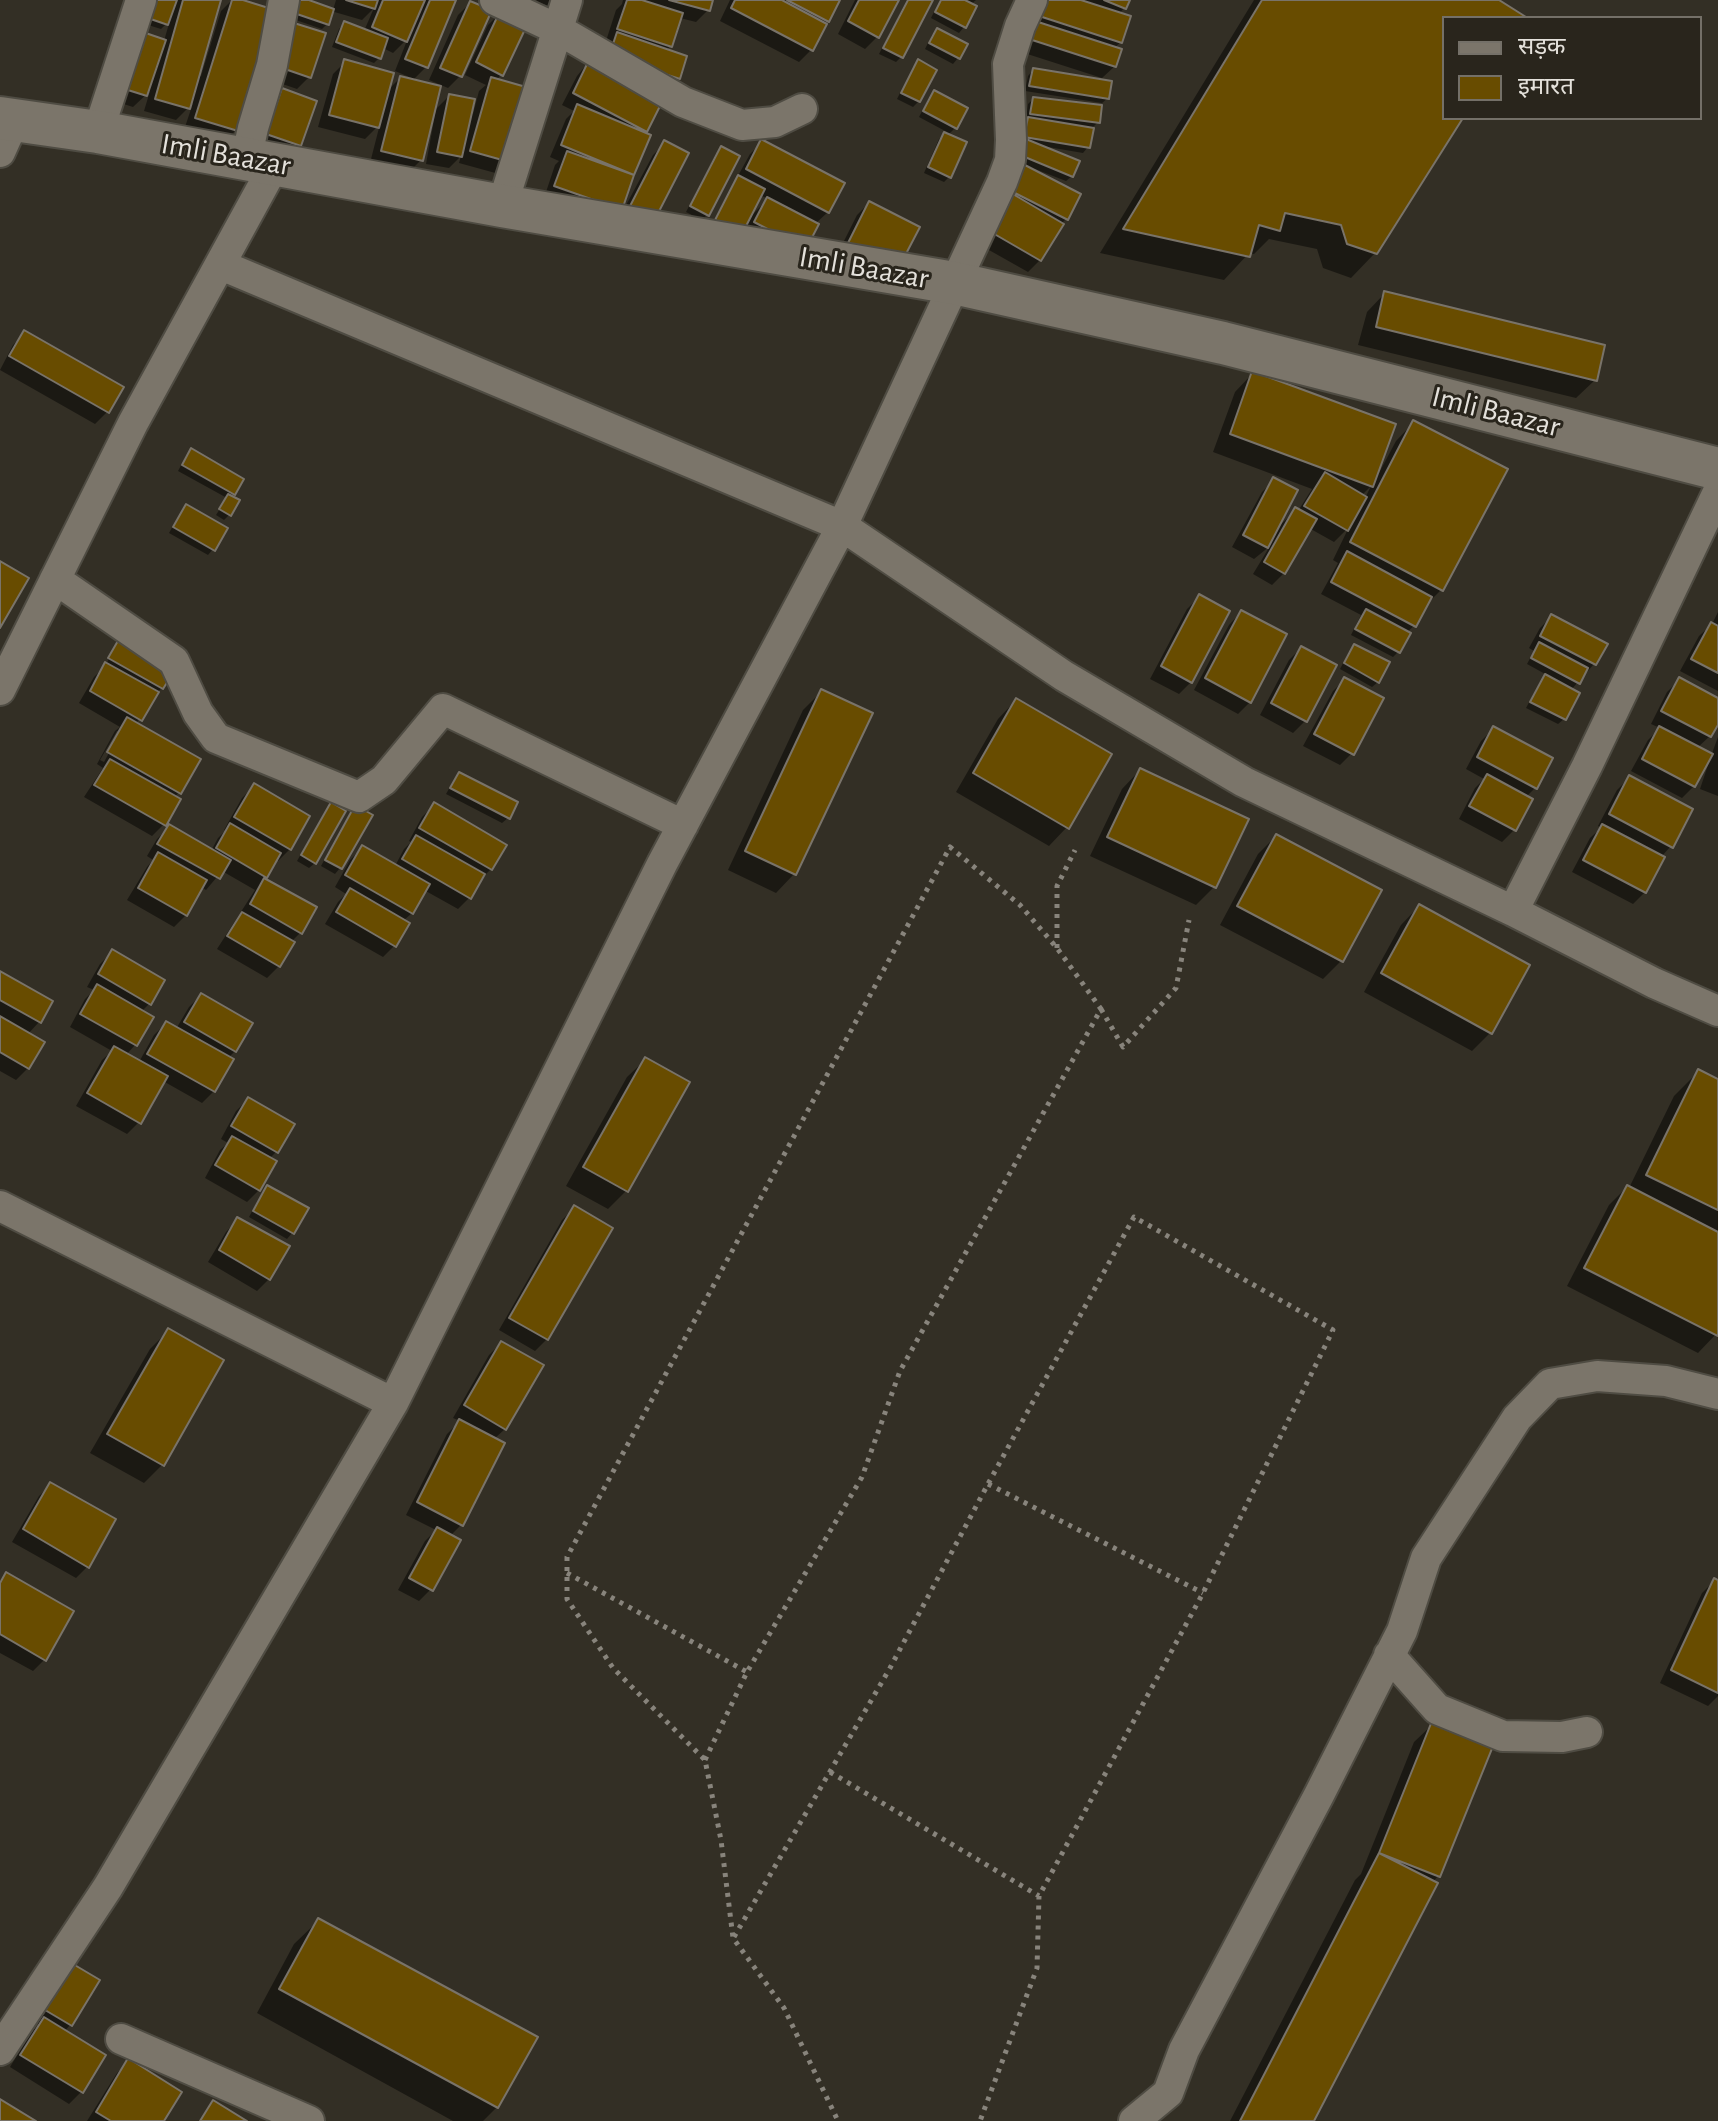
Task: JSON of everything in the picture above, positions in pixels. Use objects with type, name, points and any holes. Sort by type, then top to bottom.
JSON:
[{"type":"main road","name":"Imli Baazar","points":[[5,131],[98,132],[502,206],[954,283],[1223,343],[1718,469]]},
{"type":"street","points":[[98,132],[141,0]]},
{"type":"street","points":[[0,690],[133,423],[221,265],[261,162],[253,128],[272,65],[282,0]]},
{"type":"street","points":[[495,0],[559,30],[683,102],[742,125],[775,122],[802,109]]},
{"type":"street","points":[[502,206],[567,0]]},
{"type":"street","points":[[0,2050],[108,1887],[393,1403],[683,825],[842,526],[1010,160],[1008,64],[1032,0]]},
{"type":"street","points":[[221,265],[842,526],[1064,676],[1244,782],[1513,911],[1654,983],[1718,1011]]},
{"type":"street","points":[[1513,911],[1587,766],[1718,492]]},
{"type":"street","points":[[55,579],[174,661],[198,713],[216,738],[359,797],[384,780],[443,709],[683,825]]},
{"type":"street","points":[[0,1206],[393,1403]]},
{"type":"street","points":[[1134,2121],[1168,2093],[1184,2050],[1402,1631],[1426,1558],[1517,1418],[1550,1384],[1597,1376],[1666,1381],[1718,1394]]},
{"type":"street","points":[[1389,1655],[1437,1709],[1503,1736],[1562,1737],[1587,1732]]},
{"type":"street","points":[[121,2039],[309,2121]]},
{"type":"path","points":[[838,2121],[784,2008],[733,1938],[721,1840],[705,1760],[613,1668],[567,1599],[567,1557],[950,847],[1020,905],[1057,948],[1101,1009],[1123,1047],[1176,988],[1189,920]]},
{"type":"path","points":[[1057,948],[1057,886],[1075,850]]},
{"type":"path","points":[[705,1760],[747,1672],[862,1477],[900,1371],[1101,1009]]},
{"type":"path","points":[[733,1938],[890,1668],[1134,1217],[1333,1330],[1203,1593],[1039,1896],[1037,1968],[980,2121]]},
{"type":"path","points":[[988,1484],[1203,1593]]},
{"type":"path","points":[[567,1573],[747,1672]]},
{"type":"path","points":[[830,1772],[1039,1896]]},
{"type":"building","points":[[144,0],[177,0],[168,25],[139,15]]},
{"type":"building","points":[[183,0],[221,0],[190,109],[155,99]]},
{"type":"building","points":[[232,0],[243,0],[275,10],[238,131],[195,118]]},
{"type":"building","points":[[295,0],[309,0],[334,9],[329,25],[291,12]]},
{"type":"building","points":[[346,0],[378,0],[375,9]]},
{"type":"building","points":[[383,0],[425,0],[407,42],[372,27]]},
{"type":"building","points":[[430,0],[456,0],[428,68],[405,59]]},
{"type":"building","points":[[627,0],[642,0],[683,13],[672,47],[617,29]]},
{"type":"building","points":[[669,0],[713,0],[710,11]]},
{"type":"building","points":[[735,0],[782,0],[827,24],[813,51],[731,8]]},
{"type":"building","points":[[787,0],[840,0],[829,22]]},
{"type":"building","points":[[859,0],[899,0],[879,38],[848,21]]},
{"type":"building","points":[[908,0],[933,0],[903,58],[883,48]]},
{"type":"building","points":[[941,0],[965,0],[977,6],[966,28],[935,12]]},
{"type":"building","points":[[1041,0],[1081,0],[1131,16],[1122,43],[1036,15]]},
{"type":"building","points":[[1104,0],[1130,0],[1126,9]]},
{"type":"building","points":[[1262,0],[1499,0],[1524,16],[1442,16],[1442,120],[1462,120],[1377,254],[1347,244],[1341,225],[1285,213],[1280,231],[1259,225],[1250,257],[1123,229]]},
{"type":"building","points":[[470,1],[492,10],[462,77],[440,68]]},
{"type":"building","points":[[500,11],[528,23],[503,76],[476,62]]},
{"type":"building","points":[[344,21],[388,38],[381,59],[336,42]]},
{"type":"building","points":[[1035,21],[1122,49],[1116,67],[1029,39]]},
{"type":"building","points":[[294,23],[326,33],[311,78],[279,67]]},
{"type":"building","points":[[937,28],[968,44],[960,59],[929,43]]},
{"type":"building","points":[[134,29],[166,40],[147,96],[115,86]]},
{"type":"building","points":[[617,32],[687,56],[680,79],[609,56]]},
{"type":"building","points":[[344,59],[394,73],[379,128],[329,115]]},
{"type":"building","points":[[918,59],[937,70],[920,102],[901,93]]},
{"type":"building","points":[[588,62],[663,100],[647,132],[573,93]]},
{"type":"building","points":[[1033,68],[1112,81],[1109,99],[1029,86]]},
{"type":"building","points":[[400,76],[441,86],[423,161],[381,151]]},
{"type":"building","points":[[491,77],[533,89],[513,163],[470,151]]},
{"type":"building","points":[[282,88],[317,101],[301,146],[266,134]]},
{"type":"building","points":[[934,90],[968,108],[957,129],[923,111]]},
{"type":"building","points":[[449,94],[475,99],[462,157],[437,152]]},
{"type":"building","points":[[1033,97],[1102,105],[1100,123],[1030,114]]},
{"type":"building","points":[[577,104],[651,135],[634,175],[561,145]]},
{"type":"building","points":[[1028,117],[1094,128],[1090,148],[1024,137]]},
{"type":"building","points":[[944,132],[967,142],[951,178],[928,167]]},
{"type":"building","points":[[761,139],[845,183],[829,213],[746,169]]},
{"type":"building","points":[[1026,139],[1080,161],[1073,177],[1020,155]]},
{"type":"building","points":[[664,140],[689,153],[653,223],[628,210]]},
{"type":"building","points":[[721,146],[740,156],[709,216],[690,206]]},
{"type":"building","points":[[567,151],[634,175],[622,210],[554,186]]},
{"type":"building","points":[[1021,163],[1081,194],[1068,220],[1007,189]]},
{"type":"building","points":[[738,175],[765,189],[742,234],[715,220]]},
{"type":"building","points":[[1006,190],[1064,224],[1041,261],[984,228]]},
{"type":"building","points":[[767,197],[819,224],[806,249],[754,222]]},
{"type":"building","points":[[869,201],[920,227],[897,271],[847,245]]},
{"type":"building","points":[[1384,291],[1605,345],[1597,381],[1376,327]]},
{"type":"building","points":[[24,330],[124,387],[109,413],[9,356]]},
{"type":"building","points":[[1252,371],[1396,424],[1373,487],[1230,434]]},
{"type":"building","points":[[1413,420],[1508,469],[1443,591],[1350,542]]},
{"type":"building","points":[[191,448],[244,479],[235,495],[182,465]]},
{"type":"building","points":[[1325,472],[1367,497],[1348,531],[1304,506]]},
{"type":"building","points":[[1273,477],[1298,490],[1268,548],[1243,535]]},
{"type":"building","points":[[228,494],[240,500],[231,516],[219,509]]},
{"type":"building","points":[[186,504],[228,528],[215,551],[173,527]]},
{"type":"building","points":[[1295,507],[1317,519],[1285,574],[1264,562]]},
{"type":"building","points":[[1347,551],[1432,597],[1416,627],[1331,582]]},
{"type":"building","points":[[0,561],[29,578],[0,628]]},
{"type":"building","points":[[1199,594],[1230,611],[1192,683],[1161,666]]},
{"type":"building","points":[[1366,609],[1411,633],[1400,653],[1355,629]]},
{"type":"building","points":[[1241,610],[1287,634],[1251,703],[1205,678]]},
{"type":"building","points":[[1551,614],[1608,644],[1596,665],[1540,636]]},
{"type":"building","points":[[1711,622],[1718,626],[1718,673],[1691,659]]},
{"type":"building","points":[[119,639],[174,671],[163,689],[108,658]]},
{"type":"building","points":[[1539,642],[1588,668],[1580,684],[1531,658]]},
{"type":"building","points":[[1354,644],[1390,662],[1379,683],[1344,663]]},
{"type":"building","points":[[1301,646],[1337,665],[1307,722],[1271,703]]},
{"type":"building","points":[[105,662],[159,692],[142,721],[90,691]]},
{"type":"building","points":[[1545,674],[1580,693],[1566,720],[1530,702]]},
{"type":"building","points":[[1344,677],[1384,698],[1354,755],[1314,734]]},
{"type":"building","points":[[1679,677],[1718,698],[1718,725],[1711,737],[1661,711]]},
{"type":"building","points":[[821,689],[873,713],[796,875],[745,851]]},
{"type":"building","points":[[1016,698],[1112,754],[1069,829],[973,773]]},
{"type":"building","points":[[127,717],[201,759],[181,794],[107,752]]},
{"type":"building","points":[[1493,726],[1553,758],[1537,789],[1477,757]]},
{"type":"building","points":[[1659,726],[1713,754],[1695,787],[1642,759]]},
{"type":"building","points":[[110,759],[181,799],[166,826],[94,785]]},
{"type":"building","points":[[1140,768],[1249,819],[1216,888],[1107,837]]},
{"type":"building","points":[[459,772],[518,802],[510,819],[450,788]]},
{"type":"building","points":[[1487,774],[1533,799],[1516,831],[1469,806]]},
{"type":"building","points":[[1629,775],[1693,809],[1673,848],[1609,814]]},
{"type":"building","points":[[254,783],[310,816],[291,850],[234,817]]},
{"type":"building","points":[[331,802],[346,811],[316,864],[301,855]]},
{"type":"building","points":[[434,802],[507,845],[492,870],[419,828]]},
{"type":"building","points":[[355,805],[373,815],[342,869],[325,860]]},
{"type":"building","points":[[230,823],[281,853],[267,878],[216,848]]},
{"type":"building","points":[[169,824],[231,860],[220,879],[157,844]]},
{"type":"building","points":[[1602,824],[1665,857],[1646,893],[1583,860]]},
{"type":"building","points":[[1276,834],[1382,890],[1343,962],[1237,906]]},
{"type":"building","points":[[416,835],[485,874],[471,899],[402,859]]},
{"type":"building","points":[[362,845],[430,884],[413,914],[345,875]]},
{"type":"building","points":[[158,852],[207,880],[187,916],[138,888]]},
{"type":"building","points":[[264,878],[317,907],[302,934],[250,904]]},
{"type":"building","points":[[350,888],[410,923],[396,947],[336,912]]},
{"type":"building","points":[[1419,904],[1530,965],[1492,1034],[1381,973]]},
{"type":"building","points":[[242,912],[295,942],[280,967],[227,936]]},
{"type":"building","points":[[112,949],[165,980],[151,1005],[98,974]]},
{"type":"building","points":[[0,971],[53,1001],[41,1023],[0,1000]]},
{"type":"building","points":[[97,984],[154,1017],[137,1046],[80,1014]]},
{"type":"building","points":[[201,993],[253,1023],[236,1052],[184,1022]]},
{"type":"building","points":[[0,1016],[45,1042],[29,1069],[0,1052]]},
{"type":"building","points":[[166,1021],[234,1059],[215,1092],[147,1054]]},
{"type":"building","points":[[114,1046],[168,1076],[141,1124],[87,1093]]},
{"type":"building","points":[[645,1057],[690,1082],[628,1192],[583,1167]]},
{"type":"building","points":[[1698,1069],[1718,1079],[1718,1210],[1646,1175]]},
{"type":"building","points":[[248,1097],[295,1124],[278,1153],[231,1126]]},
{"type":"building","points":[[232,1136],[277,1161],[260,1191],[215,1165]]},
{"type":"building","points":[[267,1185],[309,1208],[294,1234],[253,1211]]},
{"type":"building","points":[[1627,1185],[1718,1232],[1718,1336],[1584,1268]]},
{"type":"building","points":[[574,1205],[613,1228],[548,1340],[509,1318]]},
{"type":"building","points":[[237,1217],[290,1246],[270,1280],[219,1250]]},
{"type":"building","points":[[168,1328],[224,1360],[164,1466],[107,1434]]},
{"type":"building","points":[[501,1341],[544,1365],[506,1430],[464,1405]]},
{"type":"building","points":[[459,1419],[505,1443],[463,1526],[417,1502]]},
{"type":"building","points":[[50,1482],[116,1519],[89,1568],[23,1529]]},
{"type":"building","points":[[437,1527],[461,1540],[433,1591],[409,1578]]},
{"type":"building","points":[[6,1572],[74,1611],[46,1661],[0,1634],[0,1583]]},
{"type":"building","points":[[1714,1578],[1718,1580],[1718,1693],[1671,1670]]},
{"type":"building","points":[[1432,1721],[1493,1746],[1440,1877],[1379,1853]]},
{"type":"building","points":[[1379,1853],[1438,1883],[1314,2121],[1240,2121]]},
{"type":"building","points":[[318,1918],[538,2037],[498,2108],[279,1989]]},
{"type":"building","points":[[73,1964],[100,1980],[72,2026],[45,2010]]},
{"type":"building","points":[[44,2017],[106,2055],[83,2093],[20,2055]]},
{"type":"building","points":[[128,2058],[182,2092],[164,2121],[111,2121],[96,2112]]},
{"type":"building","points":[[0,2099],[36,2121],[0,2121]]},
{"type":"building","points":[[213,2100],[247,2121],[200,2121]]}]
